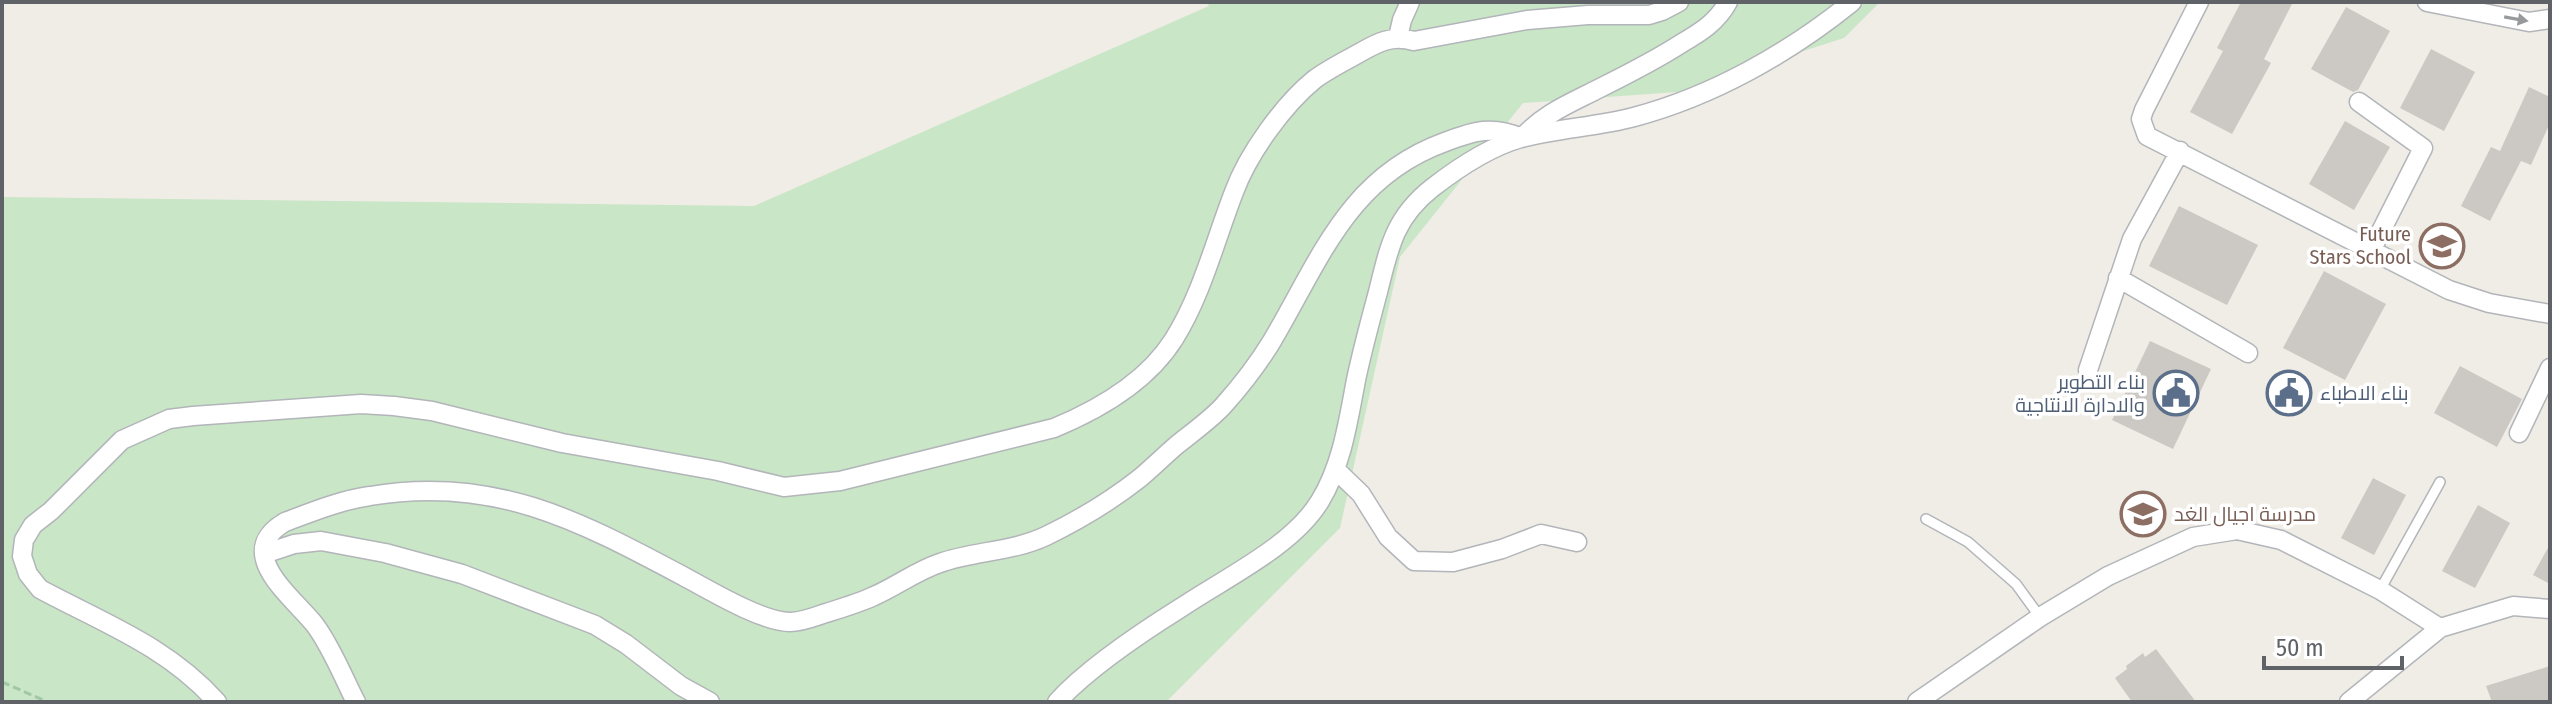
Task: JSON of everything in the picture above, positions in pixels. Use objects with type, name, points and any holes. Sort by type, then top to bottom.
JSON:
[{"type":"street","points":[[1398,37],[1410,2]]},
{"type":"street","points":[[217,702],[178,665],[146,642],[40,589],[28,574],[22,556],[24,540],[33,525],[122,440],[169,419],[361,404],[383,405],[432,411],[562,443],[718,471],[784,487],[840,481],[1054,428],[1113,398],[1137,380],[1173,341],[1197,292],[1249,158],[1297,96],[1316,79],[1380,42],[1398,37],[1414,41],[1527,20],[1588,15],[1649,15],[1679,2]]},
{"type":"street","points":[[1522,138],[1534,124],[1556,109],[1665,54],[1698,33],[1713,23],[1728,2]]},
{"type":"street","points":[[1057,702],[1089,672],[1181,607],[1244,569],[1291,533],[1318,506],[1335,469],[1349,421],[1355,383],[1386,257],[1399,225],[1431,189],[1490,149],[1522,138],[1634,117],[1700,93],[1798,43],[1852,2]]},
{"type":"street","points":[[2199,2],[2141,119],[2147,136],[2470,298],[2550,314]]},
{"type":"street","points":[[2427,2],[2529,22],[2550,19]]},
{"type":"street","points":[[2359,102],[2423,148],[2372,249]]},
{"type":"street","points":[[356,702],[315,625],[274,580],[264,554],[267,537],[275,528],[304,515],[366,496],[399,492],[456,492],[496,496],[571,520],[717,595],[774,619],[788,623],[801,621],[874,596],[921,570],[943,562],[1044,537],[1127,487],[1221,409],[1269,345],[1328,238],[1352,206],[1375,183],[1401,161],[1458,137],[1486,129],[1506,131],[1522,138]]},
{"type":"street","points":[[2088,370],[2118,278],[2142,219],[2180,151]]},
{"type":"street","points":[[2118,278],[2248,353]]},
{"type":"street","points":[[2519,433],[2550,368]]},
{"type":"street","points":[[1335,469],[1361,494],[1388,537],[1414,561],[1453,562],[1502,549],[1541,534],[1577,542]]},
{"type":"street","points":[[1917,702],[2040,617],[2108,576],[2193,537],[2237,530],[2281,540],[2380,590],[2440,628]]},
{"type":"street","points":[[264,554],[294,544],[321,541],[385,553],[462,574],[595,625],[626,644],[681,686],[710,702]]},
{"type":"street","points":[[2349,702],[2440,628],[2513,606],[2550,609]]},
{"type":"lane","points":[[2380,590],[2440,482]]},
{"type":"lane","points":[[1926,519],[1968,542],[2016,584],[2040,617]]},
{"type":"path","points":[[2,682],[48,702]]},
{"type":"green space","points":[[1206,2],[1880,2],[1844,38],[1677,92],[1523,103],[1400,257],[1340,528],[1166,702],[2,702],[2,197],[754,206],[1209,6]]},
{"type":"building","points":[[2241,2],[2293,2],[2264,59],[2271,63],[2232,134],[2190,112],[2223,51],[2217,48]]},
{"type":"building","points":[[2346,7],[2390,31],[2358,90],[2353,92],[2311,69]]},
{"type":"building","points":[[2431,49],[2475,72],[2444,131],[2400,108]]},
{"type":"building","points":[[2529,87],[2550,97],[2550,123],[2531,165],[2521,161],[2490,221],[2461,206],[2491,147],[2500,151]]},
{"type":"building","points":[[2345,121],[2390,147],[2354,210],[2309,184]]},
{"type":"building","points":[[2179,206],[2258,245],[2227,305],[2149,266]]},
{"type":"building","points":[[2324,271],[2386,304],[2345,380],[2283,348]]},
{"type":"building","points":[[2150,341],[2211,369],[2173,449],[2112,420]]},
{"type":"building","points":[[2460,366],[2522,399],[2497,447],[2434,413]]},
{"type":"building","points":[[2373,478],[2406,495],[2374,555],[2341,538]]},
{"type":"building","points":[[2478,505],[2510,523],[2475,588],[2442,571]]},
{"type":"building","points":[[2550,544],[2550,584],[2533,575]]},
{"type":"building","points":[[2156,649],[2196,702],[2132,702],[2115,678],[2143,653],[2145,657]]},
{"type":"building","points":[[2550,666],[2550,702],[2492,702],[2486,686]]},
{"type":"place","name":"Future Stars School","points":[[2442,246]]},
{"type":"place","name":"بناء التطوير والادارة الانتاجية","points":[[2176,393]]},
{"type":"place","name":"بناء الاطباء","points":[[2289,393]]},
{"type":"place","name":"مدرسة اجيال الغد","points":[[2143,514]]}]
